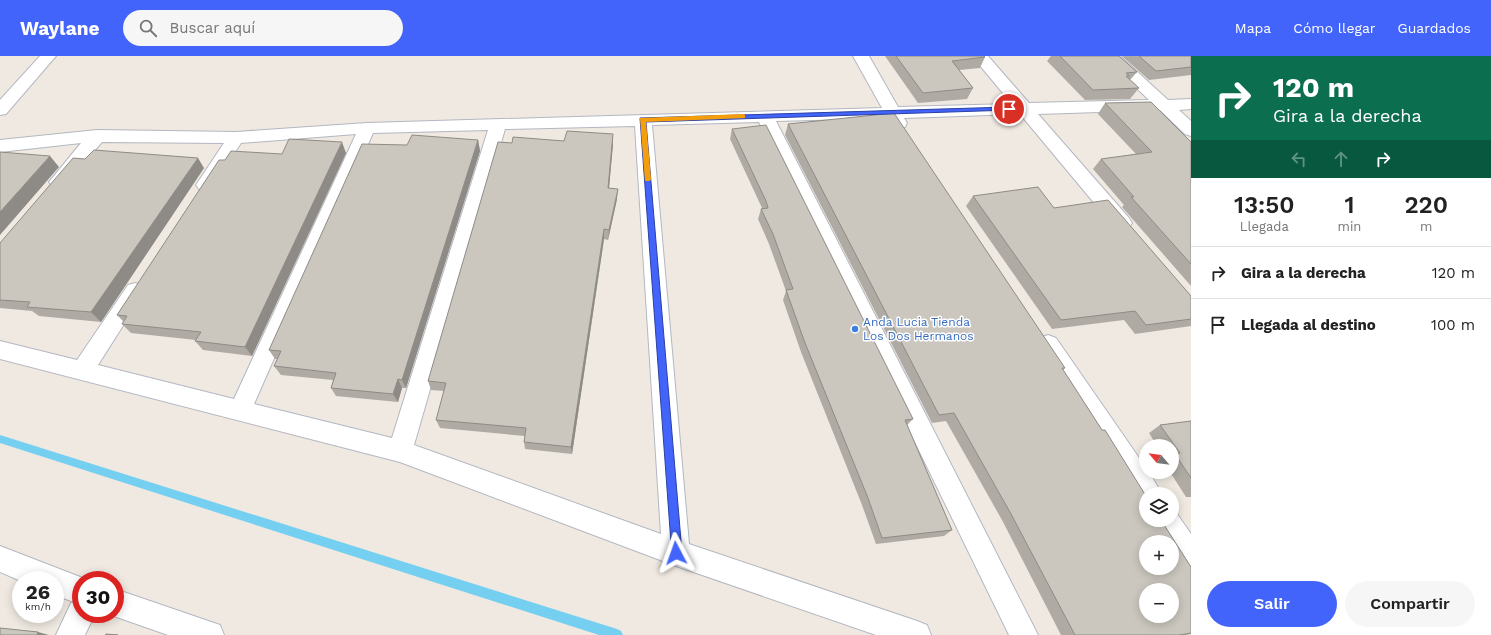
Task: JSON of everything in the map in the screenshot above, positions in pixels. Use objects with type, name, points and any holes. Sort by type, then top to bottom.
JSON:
[{"type":"street","points":[[0,110],[48,56]]},
{"type":"street","points":[[861,56],[892,112],[910,139]]},
{"type":"street","points":[[980,56],[1135,238]]},
{"type":"street","points":[[1111,56],[1191,130]]},
{"type":"street","points":[[0,146],[97,136],[236,138],[367,128],[1191,104]]},
{"type":"street","points":[[765,116],[1024,635]]},
{"type":"street","points":[[643,120],[676,553]]},
{"type":"street","points":[[400,451],[498,124]]},
{"type":"street","points":[[240,410],[367,128]]},
{"type":"street","points":[[46,196],[97,136]]},
{"type":"street","points":[[197,198],[236,138]]},
{"type":"street","points":[[83,370],[144,277]]},
{"type":"street","points":[[1038,330],[1144,487]]},
{"type":"street","points":[[0,350],[400,451],[676,553],[917,635]]},
{"type":"street","points":[[1171,527],[1191,557]]},
{"type":"street","points":[[0,559],[31,571]]},
{"type":"street","points":[[124,606],[210,635]]},
{"type":"street","points":[[70,635],[76,623]]},
{"type":"building","points":[[896,56],[985,57],[952,61],[973,88],[923,93]]},
{"type":"building","points":[[1060,56],[1119,56],[1137,72],[1126,73],[1129,76],[1126,76],[1139,88],[1093,90]]},
{"type":"building","points":[[1139,56],[1191,56],[1191,67],[1156,71]]},
{"type":"building","points":[[1151,102],[1191,142],[1191,264],[1131,197],[1134,197],[1101,159],[1152,152],[1105,103]]},
{"type":"building","points":[[894,113],[1065,368],[1062,368],[1102,430],[1105,430],[1140,487],[1139,487],[1139,527],[1165,527],[1171,535],[1139,535],[1139,575],[1179,575],[1179,548],[1191,567],[1191,633],[1179,635],[1075,635],[1011,514],[954,413],[939,415],[788,124]]},
{"type":"building","points":[[766,125],[913,419],[905,420],[952,530],[882,538],[868,498],[805,343],[786,290],[793,289],[773,234],[761,209],[768,208],[766,201],[732,129]]},
{"type":"building","points":[[567,131],[613,134],[608,188],[618,189],[609,230],[604,229],[571,447],[524,442],[526,428],[436,420],[446,383],[428,381],[498,142],[512,143],[513,137],[564,141]]},
{"type":"building","points":[[412,135],[478,140],[402,380],[398,379],[393,394],[331,388],[336,373],[274,366],[281,351],[269,350],[362,144],[407,145]]},
{"type":"building","points":[[289,139],[342,142],[245,347],[195,341],[201,332],[122,324],[127,316],[117,315],[219,160],[225,160],[231,151],[282,154]]},
{"type":"building","points":[[94,150],[198,158],[91,312],[27,307],[30,302],[0,300],[0,243],[73,158],[85,159]]},
{"type":"building","points":[[0,152],[50,156],[0,212]]},
{"type":"building","points":[[1038,187],[1054,208],[1108,200],[1191,296],[1191,319],[1146,325],[1135,311],[1061,320],[973,196]]},
{"type":"building","points":[[1191,421],[1191,478],[1179,460],[1179,439],[1170,439],[1160,425]]},
{"type":"building","points":[[0,628],[38,632],[37,635],[0,635]]},
{"type":"waterway","points":[[0,439],[617,635]]},
{"type":"slow traffic","points":[[647,179],[643,120],[743,117]]},
{"type":"place","name":"Anda Lucia Tienda Los Dos Hermanos","points":[[855,329]]},
{"type":"route","points":[[676,553],[643,120],[1009,109]]}]
